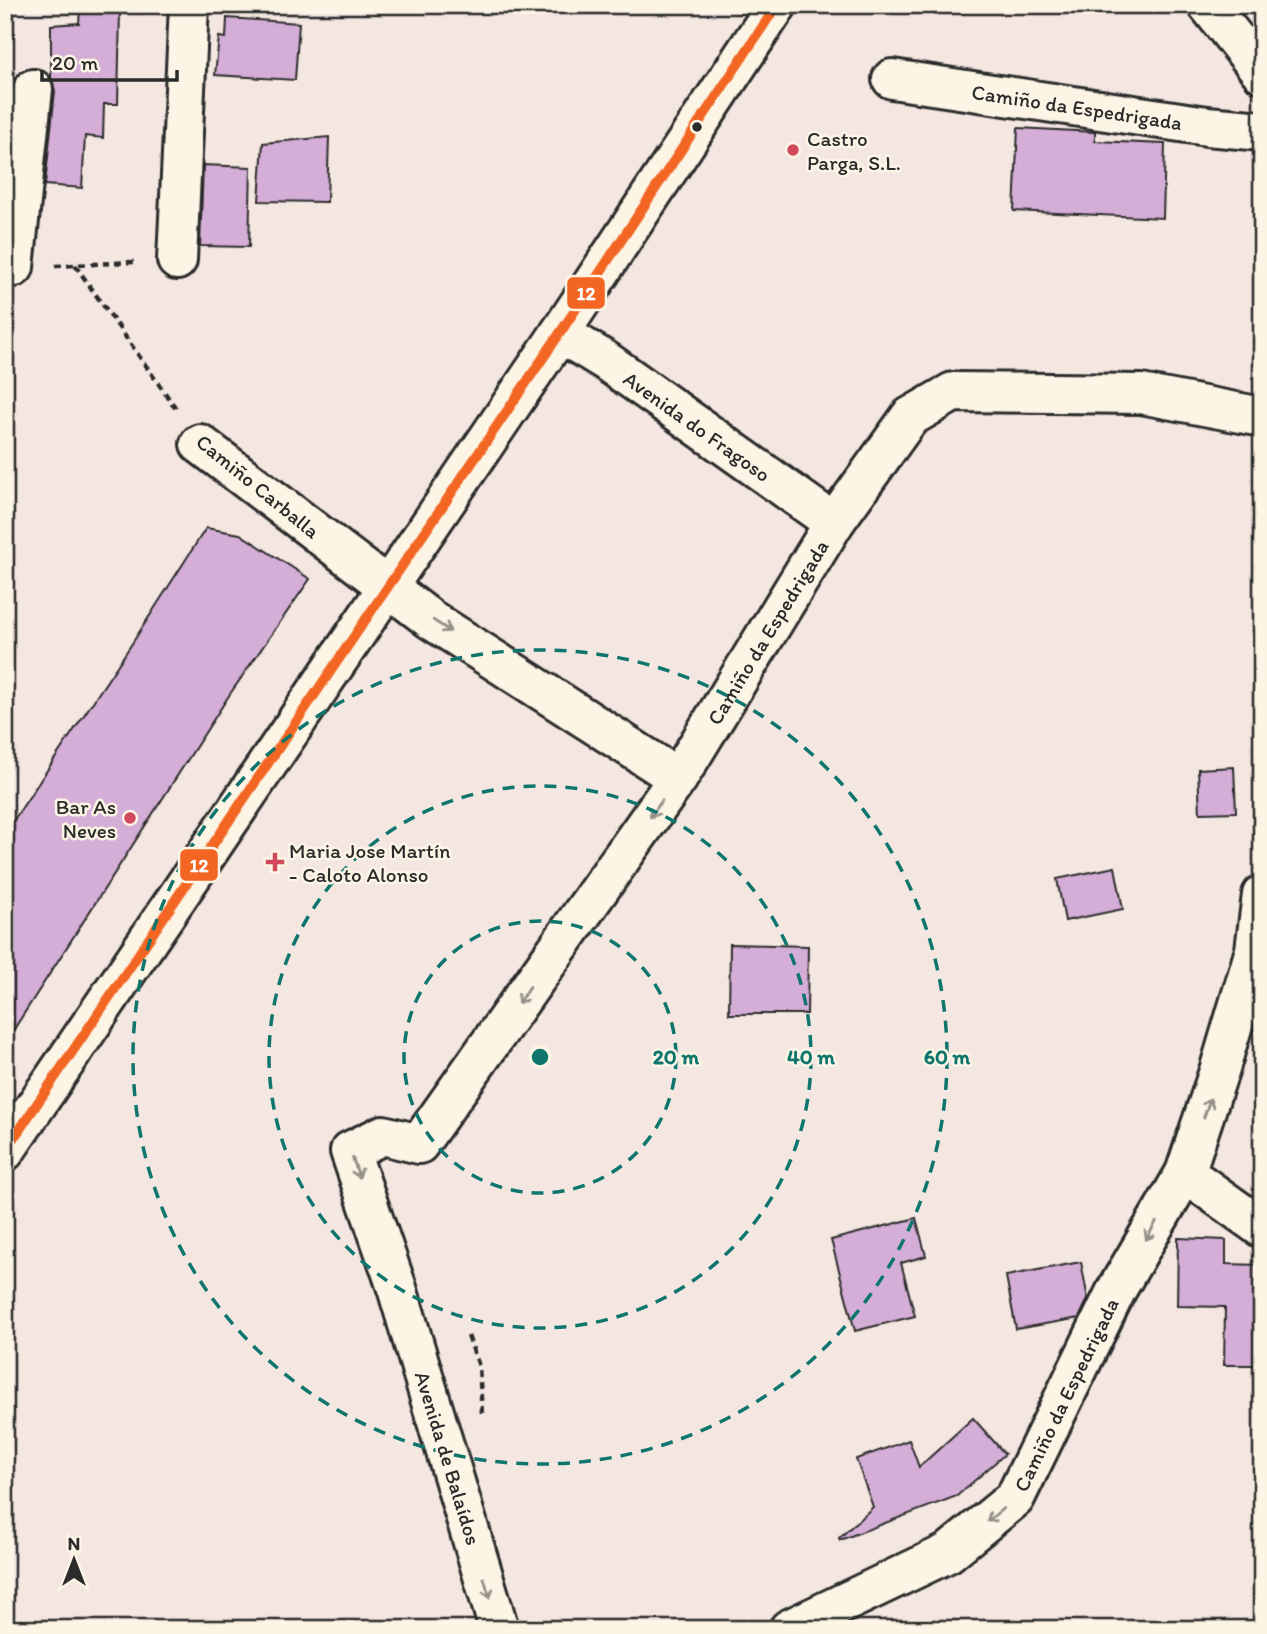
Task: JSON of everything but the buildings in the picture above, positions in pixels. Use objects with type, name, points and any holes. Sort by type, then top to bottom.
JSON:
[{"type":"street","points":[[177,260],[189,5]]},
{"type":"street","points":[[5,1151],[560,334],[777,5]]},
{"type":"street","points":[[1208,5],[1262,73]]},
{"type":"street","name":"Camiño da Espedrigada","points":[[892,79],[1207,126],[1262,131]]},
{"type":"street","points":[[10,267],[33,89]]},
{"type":"street","name":"Avenida do Fragoso","points":[[560,334],[606,361],[835,523]]},
{"type":"street","name":"Camiño da Espedrigada","points":[[419,1144],[678,778],[835,523],[909,417],[953,392],[1141,394],[1262,417]]},
{"type":"street","name":"Camiño Carballa","points":[[200,444],[430,619],[678,778]]},
{"type":"street","name":"Camiño da Espedrigada","points":[[789,1629],[948,1553],[1015,1498],[1117,1289],[1185,1172],[1220,1068],[1255,950],[1262,895]]},
{"type":"street","name":"Avenida de Balaídos","points":[[419,1144],[383,1135],[350,1151],[397,1288],[499,1629]]},
{"type":"street","points":[[1185,1172],[1262,1228]]},
{"type":"path","name":"Camiño Carballa","points":[[177,260],[75,265],[200,444]]},
{"type":"transit line","name":"12","points":[[5,1151],[560,333],[777,5]]},
{"type":"place","name":"Castro Parga, S.L.","points":[[793,150]]},
{"type":"place","name":"Bar As Neves","points":[[130,818]]},
{"type":"place","name":"Maria Jose Martín - Caloto Alonso","points":[[275,862]]}]
